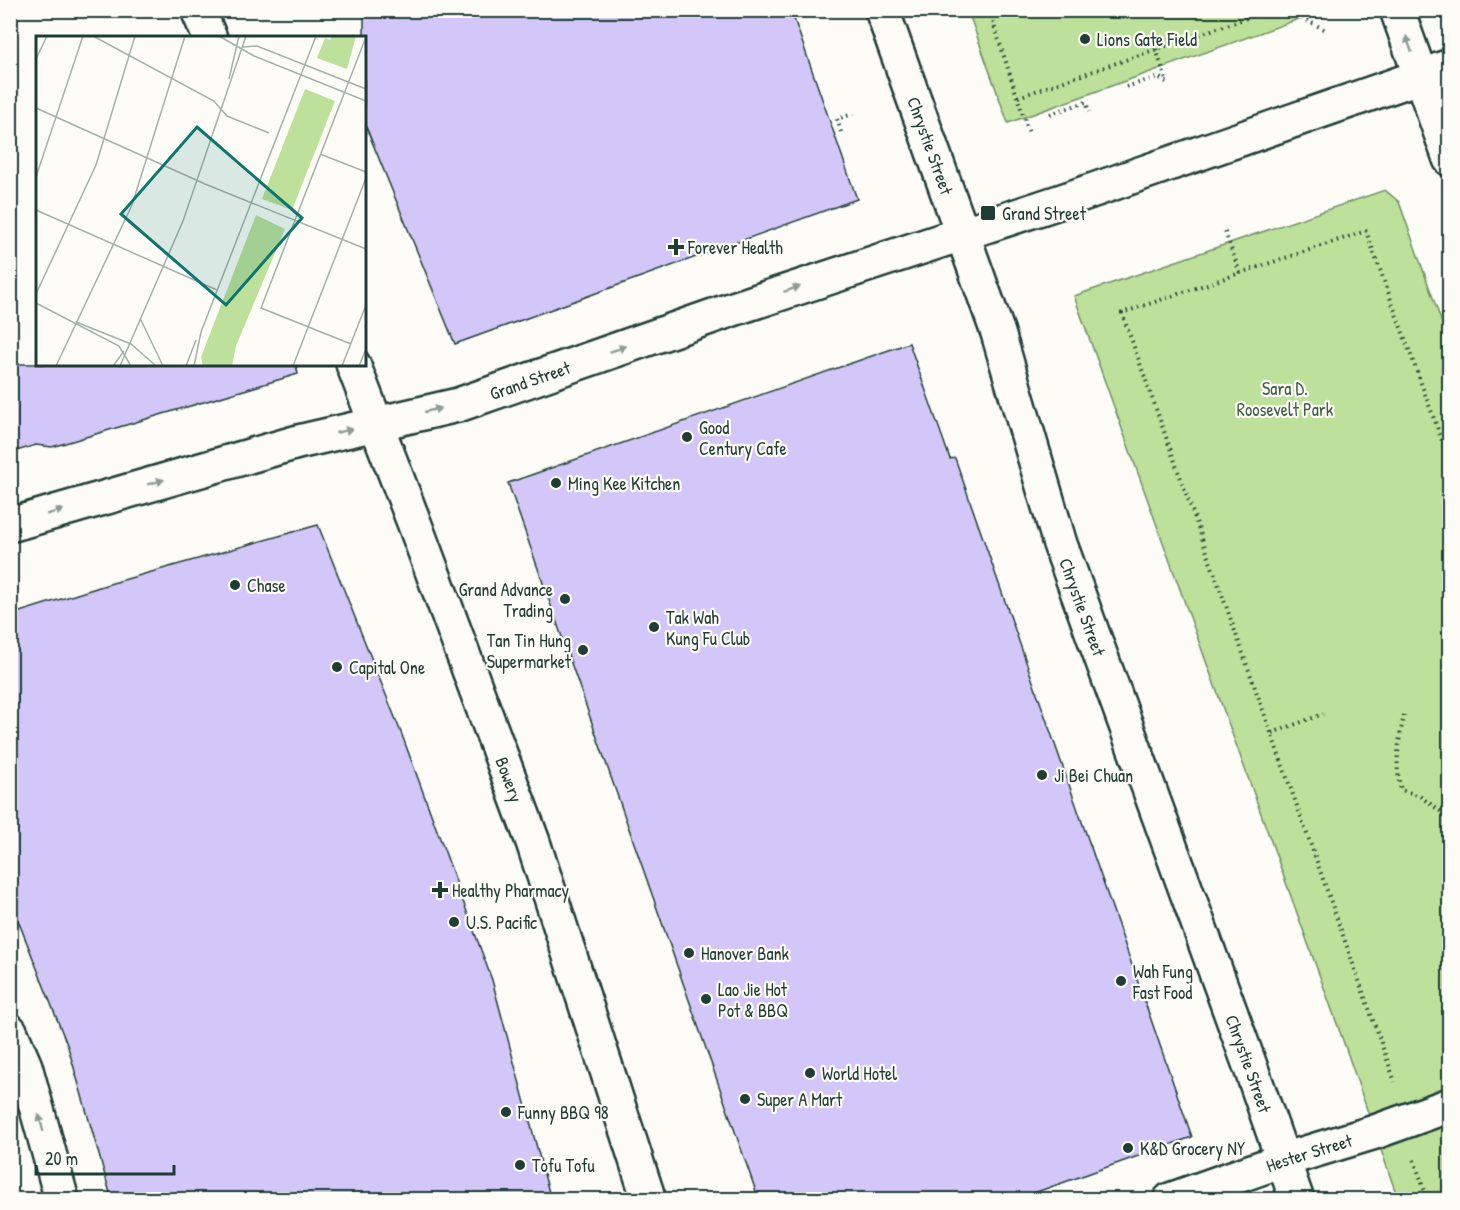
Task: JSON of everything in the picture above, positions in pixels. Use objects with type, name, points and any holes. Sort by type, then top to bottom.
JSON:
[{"type":"main road","points":[[198,10],[209,36]]},
{"type":"main road","name":"Chrystie Street","points":[[882,10],[998,333],[1060,544],[1297,1200]]},
{"type":"main road","points":[[1397,10],[1435,72],[1449,159]]},
{"type":"main road","name":"Grand Street","points":[[10,525],[288,444],[458,405],[736,308],[1065,200],[1435,72]]},
{"type":"main road","name":"Bowery","points":[[354,366],[416,525],[533,842],[649,1200]]},
{"type":"main road","points":[[10,1031],[25,1066],[62,1200]]},
{"type":"main road","name":"Hester Street","points":[[1170,1200],[1449,1105]]},
{"type":"path","points":[[989,10],[1029,133]]},
{"type":"path","points":[[1018,98],[1269,10]]},
{"type":"path","points":[[1285,10],[1328,31]]},
{"type":"path","points":[[1126,87],[1158,77],[1168,83],[1156,49]]},
{"type":"path","points":[[1050,114],[1086,102],[1089,112]]},
{"type":"path","points":[[841,132],[837,119],[853,114]]},
{"type":"path","points":[[1409,1119],[1122,313],[1366,231],[1449,464]]},
{"type":"path","points":[[1226,232],[1240,273]]},
{"type":"path","points":[[1272,733],[1323,714]]},
{"type":"path","points":[[1404,715],[1397,752],[1398,780],[1401,789],[1418,795],[1449,819]]},
{"type":"green space","points":[[968,10],[1321,11],[1008,123]]},
{"type":"green space","name":"Sara D. Roosevelt Park","points":[[1385,190],[1399,202],[1449,343],[1449,1199],[1398,1199],[1074,296]]},
{"type":"building","points":[[364,10],[791,10],[857,199],[455,344],[366,127],[366,36],[364,36]]},
{"type":"building","points":[[909,343],[950,459],[955,458],[1192,1137],[1014,1200],[759,1200],[508,483]]},
{"type":"building","points":[[10,364],[36,364],[36,366],[296,366],[298,374],[52,447],[36,445],[10,453]]},
{"type":"building","points":[[318,525],[402,735],[492,980],[551,1200],[112,1200],[68,1047],[10,900],[10,615],[109,584]]},
{"type":"place","name":"Lions Gate Field","points":[[1085,39]]},
{"type":"place","name":"Grand Street","points":[[988,213]]},
{"type":"place","name":"Forever Health","points":[[676,247]]},
{"type":"place","name":"Good Century Cafe","points":[[687,437]]},
{"type":"place","name":"Ming Kee Kitchen","points":[[556,483]]},
{"type":"place","name":"Chase","points":[[235,585]]},
{"type":"place","name":"Grand Advance Trading","points":[[565,599]]},
{"type":"place","name":"Tak Wah Kung Fu Club","points":[[654,627]]},
{"type":"place","name":"Tan Tin Hung Supermarket","points":[[583,650]]},
{"type":"place","name":"Capital One","points":[[337,667]]},
{"type":"place","name":"Ji Bei Chuan","points":[[1042,775]]},
{"type":"place","name":"Healthy Pharmacy","points":[[440,890]]},
{"type":"place","name":"U.S. Pacific","points":[[454,922]]},
{"type":"place","name":"Hanover Bank","points":[[689,953]]},
{"type":"place","name":"Wah Fung Fast Food","points":[[1121,981]]},
{"type":"place","name":"Lao Jie Hot Pot & BBQ","points":[[706,999]]},
{"type":"place","name":"World Hotel","points":[[810,1073]]},
{"type":"place","name":"Super A Mart","points":[[745,1099]]},
{"type":"place","name":"Funny BBQ 98","points":[[506,1112]]},
{"type":"place","name":"K&D Grocery NY","points":[[1128,1148]]},
{"type":"place","name":"Tofu Tofu","points":[[520,1165]]}]
